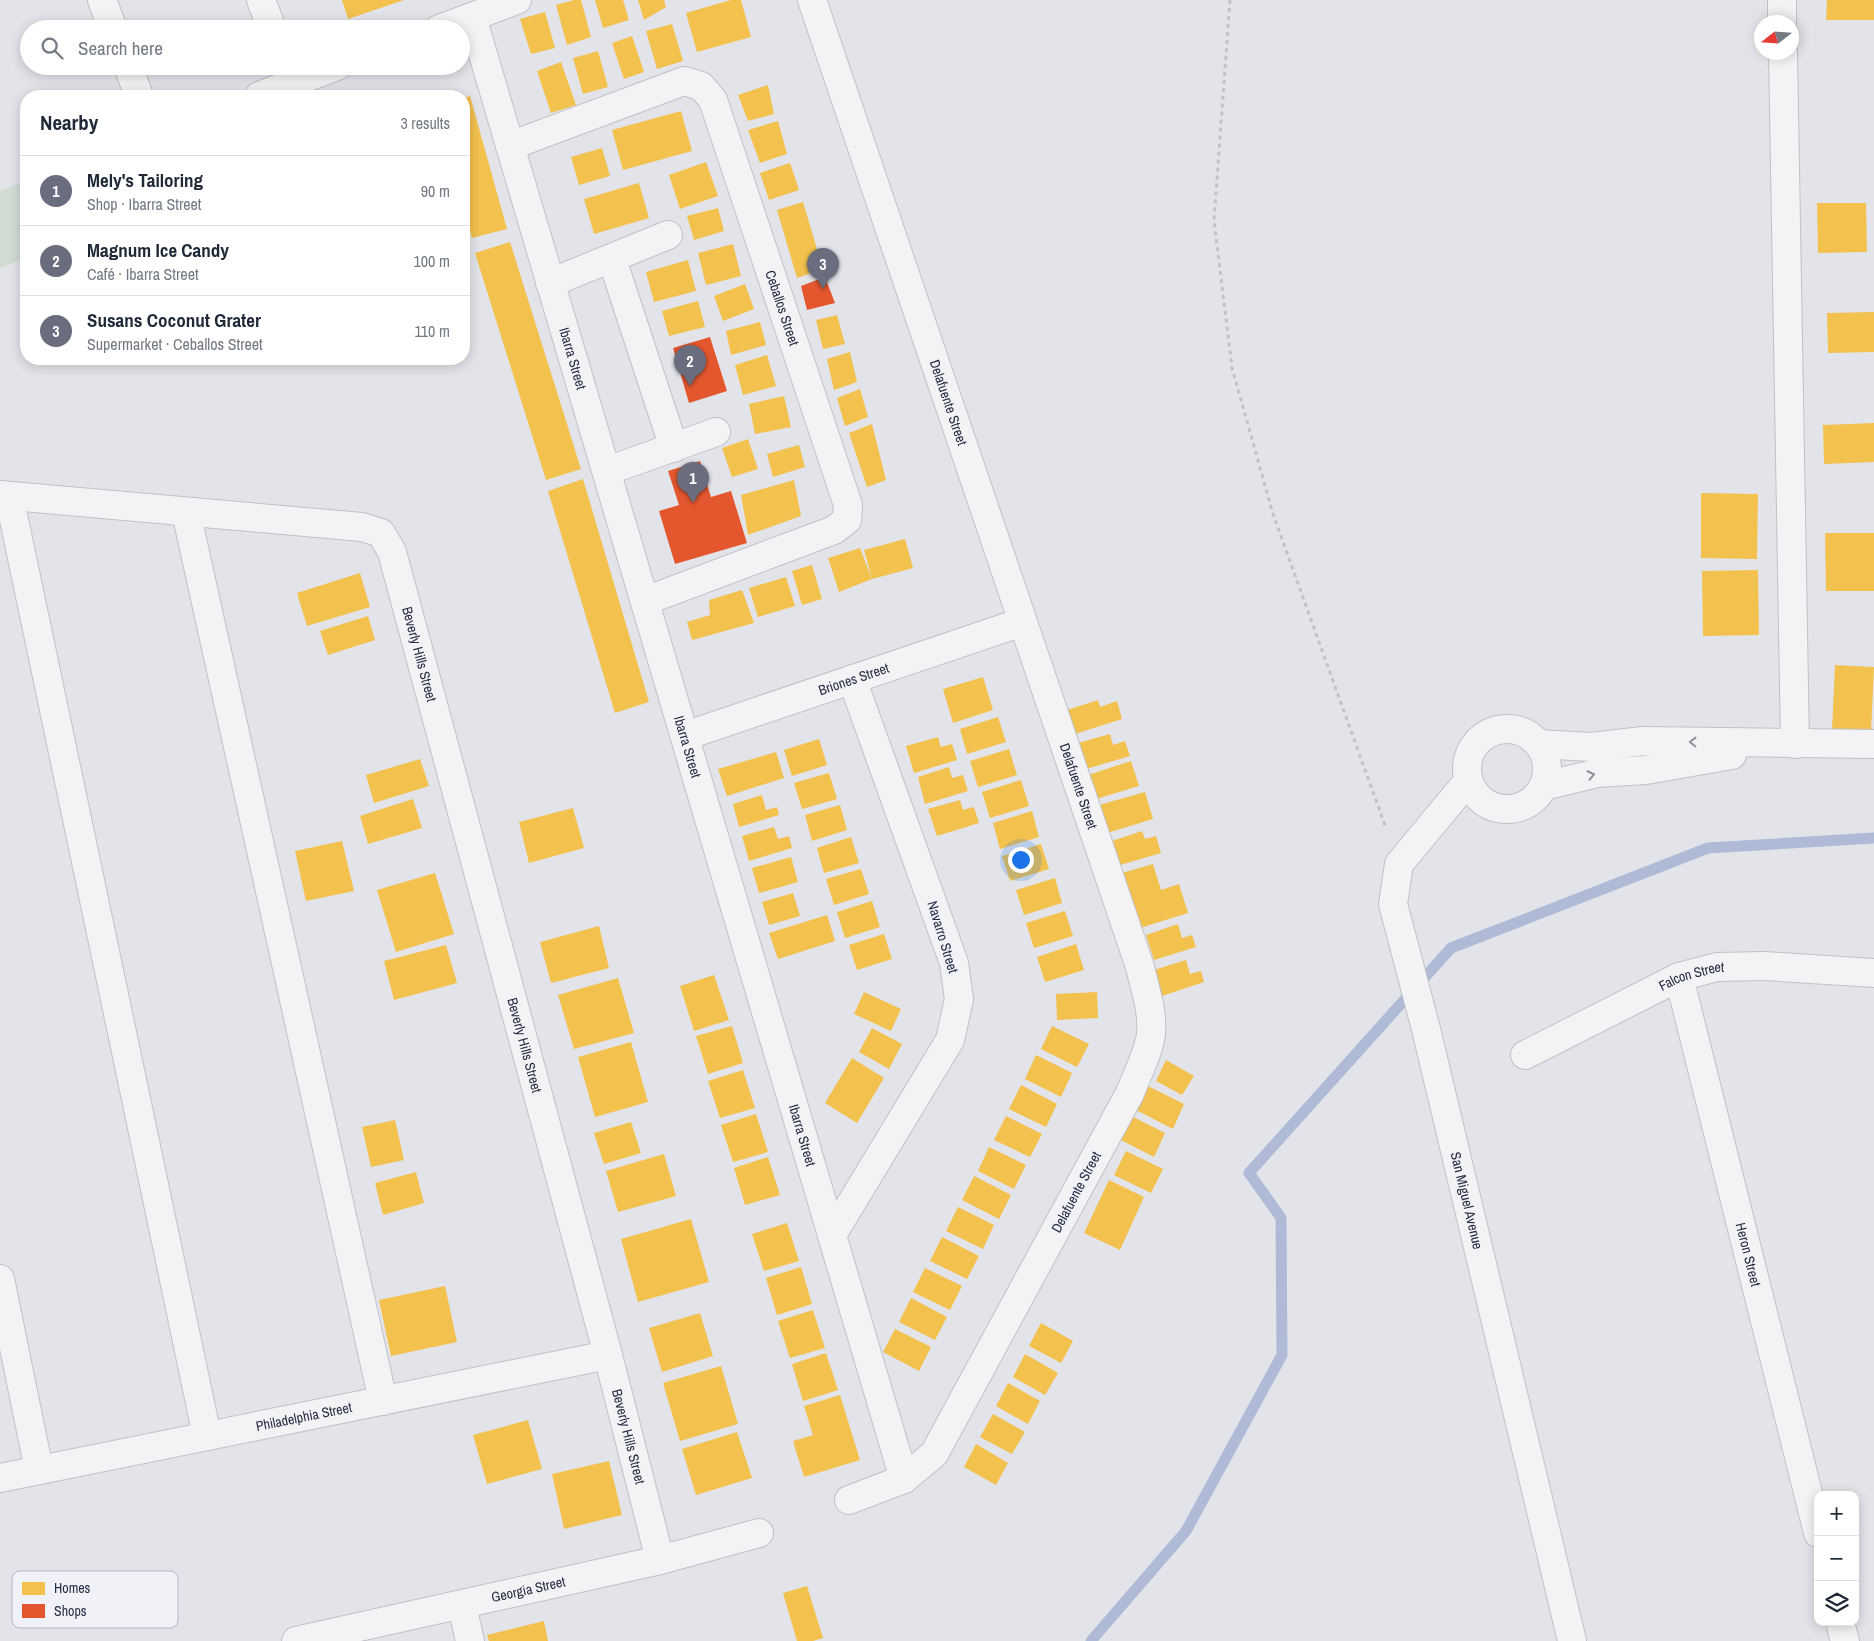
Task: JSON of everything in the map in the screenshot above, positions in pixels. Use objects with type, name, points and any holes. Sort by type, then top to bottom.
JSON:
[{"type":"street","points":[[102,0],[110,20]]},
{"type":"street","points":[[261,0],[269,20]]},
{"type":"street","points":[[464,20],[517,0]]},
{"type":"street","name":"Delafuente Street","points":[[812,0],[1140,967],[1149,1002],[1151,1034],[1130,1093],[934,1454],[904,1478],[850,1500]]},
{"type":"street","points":[[1782,0],[1782,15]]},
{"type":"street","name":"Ibarra Street","points":[[472,17],[904,1478]]},
{"type":"street","points":[[1783,60],[1794,744]]},
{"type":"street","points":[[131,75],[137,90]]},
{"type":"street","points":[[267,90],[289,75]]},
{"type":"street","name":"Ceballos Street","points":[[510,146],[684,81],[701,86],[713,100],[848,505],[847,520],[834,530],[645,601]]},
{"type":"street","points":[[550,283],[668,236]]},
{"type":"street","points":[[612,259],[674,448]]},
{"type":"street","points":[[607,471],[716,432]]},
{"type":"street","points":[[207,1436],[4,496],[186,512],[383,1401]]},
{"type":"street","name":"Beverly Hills Street","points":[[186,512],[362,527],[381,533],[392,552],[608,1355],[660,1560]]},
{"type":"street","name":"Briones Street","points":[[685,736],[1022,622]]},
{"type":"street","name":"Navarro Street","points":[[832,1235],[950,1040],[959,999],[954,963],[852,679]]},
{"type":"street","points":[[1501,728],[1515,729],[1528,734],[1538,744],[1546,757],[1547,772],[1544,786],[1536,798],[1525,806],[1511,810],[1498,809],[1485,803],[1474,793],[1468,781],[1466,767],[1469,753],[1476,742],[1488,733],[1501,728]]},
{"type":"street","points":[[1538,744],[1591,747],[1643,741],[1874,744]]},
{"type":"street","points":[[1544,786],[1598,773],[1646,770],[1794,744]]},
{"type":"street","points":[[1399,864],[1468,781]]},
{"type":"street","name":"San Miguel Avenue","points":[[1399,864],[1393,904],[1422,1015],[1572,1641]]},
{"type":"street","name":"Falcon Street","points":[[1525,1055],[1679,978],[1717,967],[1764,966],[1874,973]]},
{"type":"street","name":"Heron Street","points":[[1679,978],[1814,1517]]},
{"type":"street","points":[[0,1279],[39,1470]]},
{"type":"street","name":"Philadelphia Street","points":[[0,1478],[608,1355]]},
{"type":"street","name":"Georgia Street","points":[[296,1641],[660,1560],[759,1533]]},
{"type":"street","points":[[462,1605],[470,1641]]},
{"type":"street","points":[[1841,1626],[1845,1641]]},
{"type":"path","points":[[1230,0],[1214,220],[1232,368],[1273,514],[1399,864]]},
{"type":"shaded area","points":[[20,183],[20,260],[0,268],[0,191]]},
{"type":"building: Homes","points":[[342,0],[404,0],[348,19]]},
{"type":"building: Homes","points":[[581,0],[591,37],[567,45],[556,5]]},
{"type":"building: Homes","points":[[595,0],[623,0],[629,20],[603,28]]},
{"type":"building: Homes","points":[[638,0],[664,0],[666,7],[644,20]]},
{"type":"building: Homes","points":[[731,0],[741,0],[751,37],[697,52],[686,13]]},
{"type":"building: Homes","points":[[1827,0],[1874,0],[1874,20],[1826,20]]},
{"type":"building: Homes","points":[[545,12],[555,48],[531,54],[520,19]]},
{"type":"building: Homes","points":[[672,24],[683,61],[657,69],[646,31]]},
{"type":"building: Homes","points":[[632,36],[644,72],[624,79],[612,43]]},
{"type":"building: Homes","points":[[598,51],[608,87],[583,94],[573,58]]},
{"type":"building: Homes","points":[[561,62],[576,105],[551,113],[537,71]]},
{"type":"building: Homes","points":[[768,85],[774,114],[748,121],[738,95]]},
{"type":"building: Homes","points":[[470,96],[507,229],[472,238],[470,231]]},
{"type":"building: Homes","points":[[681,111],[692,151],[623,170],[612,130]]},
{"type":"building: Homes","points":[[778,121],[787,154],[760,163],[748,130]]},
{"type":"building: Homes","points":[[602,148],[610,176],[579,185],[571,157]]},
{"type":"building: Homes","points":[[706,162],[718,196],[680,209],[669,175]]},
{"type":"building: Homes","points":[[790,163],[799,190],[769,200],[760,173]]},
{"type":"building: Homes","points":[[639,183],[649,218],[594,234],[584,199]]},
{"type":"building: Homes","points":[[803,202],[823,269],[797,278],[777,210]]},
{"type":"building: Homes","points":[[1817,203],[1866,203],[1867,252],[1818,253]]},
{"type":"building: Homes","points":[[718,208],[724,231],[694,240],[687,216]]},
{"type":"building: Homes","points":[[510,242],[581,469],[546,480],[475,253]]},
{"type":"building: Homes","points":[[733,244],[741,276],[706,285],[698,253]]},
{"type":"building: Homes","points":[[688,260],[696,291],[654,302],[646,272]]},
{"type":"building: Homes","points":[[745,284],[754,309],[723,321],[714,296]]},
{"type":"building: Homes","points":[[698,301],[705,327],[669,336],[662,311]]},
{"type":"building: Homes","points":[[1874,312],[1874,352],[1828,353],[1827,313]]},
{"type":"building: Homes","points":[[837,315],[845,344],[823,349],[816,320]]},
{"type":"building: Homes","points":[[760,322],[766,345],[731,355],[726,331]]},
{"type":"building: Homes","points":[[850,352],[857,382],[834,390],[827,359]]},
{"type":"building: Homes","points":[[767,355],[776,386],[743,395],[735,365]]},
{"type":"building: Homes","points":[[860,389],[868,417],[845,426],[837,398]]},
{"type":"building: Homes","points":[[784,396],[791,427],[755,434],[749,404]]},
{"type":"building: Homes","points":[[1874,423],[1874,462],[1824,464],[1823,425]]},
{"type":"building: Homes","points":[[872,424],[886,480],[867,487],[849,433]]},
{"type":"building: Homes","points":[[748,439],[758,469],[732,477],[722,448]]},
{"type":"building: Homes","points":[[799,445],[805,467],[773,477],[767,454]]},
{"type":"building: Homes","points":[[583,479],[649,702],[615,713],[548,491]]},
{"type":"building: Homes","points":[[794,480],[801,516],[748,535],[741,495]]},
{"type":"building: Homes","points":[[1701,493],[1758,494],[1757,559],[1701,558]]},
{"type":"building: Homes","points":[[1825,533],[1874,533],[1874,591],[1826,591]]},
{"type":"building: Homes","points":[[905,539],[913,568],[872,579],[864,550]]},
{"type":"building: Homes","points":[[860,548],[872,579],[839,592],[828,558]]},
{"type":"building: Homes","points":[[812,565],[822,599],[802,605],[792,571]]},
{"type":"building: Homes","points":[[1758,570],[1759,635],[1703,636],[1702,571]]},
{"type":"building: Homes","points":[[360,573],[370,607],[307,626],[297,593]]},
{"type":"building: Homes","points":[[786,577],[795,606],[758,617],[749,588]]},
{"type":"building: Homes","points":[[742,590],[754,623],[692,640],[687,622],[710,615],[709,600]]},
{"type":"building: Homes","points":[[368,616],[375,640],[328,655],[320,631]]},
{"type":"building: Homes","points":[[1835,665],[1874,667],[1871,732],[1832,730]]},
{"type":"building: Homes","points":[[983,677],[993,710],[953,723],[943,689]]},
{"type":"building: Homes","points":[[1098,700],[1100,707],[1117,701],[1122,719],[1075,734],[1067,710]]},
{"type":"building: Homes","points":[[998,717],[1006,742],[967,754],[960,729]]},
{"type":"building: Homes","points":[[1110,734],[1113,745],[1125,741],[1130,756],[1086,769],[1078,743]]},
{"type":"building: Homes","points":[[938,737],[941,747],[952,744],[957,760],[914,773],[906,746]]},
{"type":"building: Homes","points":[[819,739],[827,765],[792,776],[784,750]]},
{"type":"building: Homes","points":[[1009,749],[1017,775],[978,787],[970,761]]},
{"type":"building: Homes","points":[[776,752],[784,778],[727,796],[718,769]]},
{"type":"building: Homes","points":[[420,759],[429,786],[374,803],[366,775]]},
{"type":"building: Homes","points":[[1131,761],[1139,786],[1096,799],[1088,775]]},
{"type":"building: Homes","points":[[949,767],[952,778],[963,775],[968,791],[925,804],[918,777]]},
{"type":"building: Homes","points":[[829,773],[837,799],[802,809],[794,783]]},
{"type":"building: Homes","points":[[1021,780],[1029,806],[990,818],[982,792]]},
{"type":"building: Homes","points":[[1145,792],[1153,819],[1107,833],[1099,805]]},
{"type":"building: Homes","points":[[762,795],[766,810],[777,807],[779,815],[739,827],[733,804]]},
{"type":"building: Homes","points":[[413,799],[422,828],[368,844],[360,816]]},
{"type":"building: Homes","points":[[960,800],[963,810],[974,807],[979,823],[937,836],[928,809]]},
{"type":"building: Homes","points":[[840,805],[847,830],[812,841],[805,815]]},
{"type":"building: Homes","points":[[573,808],[584,848],[529,863],[519,822]]},
{"type":"building: Homes","points":[[1032,811],[1039,837],[1000,849],[993,823]]},
{"type":"building: Homes","points":[[774,827],[778,839],[789,836],[792,848],[749,861],[742,836]]},
{"type":"building: Homes","points":[[1142,831],[1145,839],[1156,836],[1161,853],[1120,865],[1112,841]]},
{"type":"building: Homes","points":[[851,837],[859,863],[824,873],[817,848]]},
{"type":"building: Homes","points":[[342,841],[354,891],[306,901],[295,851]]},
{"type":"building: Homes","points":[[1041,844],[1049,869],[1010,881],[1002,856]]},
{"type":"building: Homes","points":[[791,857],[798,882],[759,893],[752,868]]},
{"type":"building: Homes","points":[[1153,864],[1161,890],[1179,884],[1188,913],[1140,928],[1122,873]]},
{"type":"building: Homes","points":[[861,869],[869,894],[834,905],[826,879]]},
{"type":"building: Homes","points":[[435,873],[454,934],[396,952],[377,890]]},
{"type":"building: Homes","points":[[1055,878],[1062,903],[1024,915],[1016,890]]},
{"type":"building: Homes","points":[[793,893],[800,916],[769,925],[762,902]]},
{"type":"building: Homes","points":[[872,901],[880,927],[845,938],[837,912]]},
{"type":"building: Homes","points":[[1065,911],[1073,936],[1034,948],[1026,923]]},
{"type":"building: Homes","points":[[827,915],[835,941],[778,959],[769,933]]},
{"type":"building: Homes","points":[[1178,924],[1182,938],[1192,935],[1196,947],[1154,960],[1146,935]]},
{"type":"building: Homes","points":[[599,926],[609,968],[551,983],[540,942]]},
{"type":"building: Homes","points":[[884,934],[892,959],[857,970],[849,945]]},
{"type":"building: Homes","points":[[1076,944],[1084,970],[1045,982],[1037,957]]},
{"type":"building: Homes","points":[[446,945],[457,983],[394,1000],[384,961]]},
{"type":"building: Homes","points":[[1186,960],[1190,974],[1201,971],[1204,982],[1162,996],[1154,970]]},
{"type":"building: Homes","points":[[714,975],[729,1020],[694,1031],[680,986]]},
{"type":"building: Homes","points":[[618,978],[634,1033],[574,1049],[558,995]]},
{"type":"building: Homes","points":[[864,992],[901,1009],[891,1031],[854,1014]]},
{"type":"building: Homes","points":[[1097,992],[1098,1018],[1057,1020],[1056,994]]},
{"type":"building: Homes","points":[[732,1026],[743,1063],[708,1074],[696,1036]]},
{"type":"building: Homes","points":[[1052,1026],[1089,1044],[1077,1067],[1041,1049]]},
{"type":"building: Homes","points":[[872,1028],[902,1044],[889,1069],[859,1052]]},
{"type":"building: Homes","points":[[631,1042],[648,1102],[595,1117],[578,1057]]},
{"type":"building: Homes","points":[[1036,1055],[1072,1073],[1061,1097],[1025,1079]]},
{"type":"building: Homes","points":[[852,1058],[884,1078],[857,1123],[825,1103]]},
{"type":"building: Homes","points":[[1166,1060],[1194,1076],[1182,1095],[1156,1081]]},
{"type":"building: Homes","points":[[743,1070],[755,1108],[720,1118],[708,1081]]},
{"type":"building: Homes","points":[[1021,1085],[1057,1104],[1046,1127],[1009,1109]]},
{"type":"building: Homes","points":[[1148,1086],[1184,1104],[1173,1129],[1136,1110]]},
{"type":"building: Homes","points":[[756,1114],[768,1152],[733,1162],[721,1125]]},
{"type":"building: Homes","points":[[1129,1115],[1165,1133],[1154,1157],[1117,1138]]},
{"type":"building: Homes","points":[[1006,1116],[1042,1134],[1030,1157],[994,1140]]},
{"type":"building: Homes","points":[[395,1120],[404,1160],[371,1167],[362,1127]]},
{"type":"building: Homes","points":[[631,1122],[641,1153],[604,1164],[594,1133]]},
{"type":"building: Homes","points":[[989,1147],[1026,1165],[1014,1189],[978,1171]]},
{"type":"building: Homes","points":[[1126,1151],[1163,1169],[1151,1193],[1114,1175]]},
{"type":"building: Homes","points":[[664,1154],[676,1196],[618,1212],[606,1171]]},
{"type":"building: Homes","points":[[768,1157],[780,1195],[745,1205],[734,1168]]},
{"type":"building: Homes","points":[[416,1172],[424,1203],[383,1215],[375,1183]]},
{"type":"building: Homes","points":[[974,1176],[1011,1195],[999,1219],[962,1200]]},
{"type":"building: Homes","points":[[1109,1180],[1144,1197],[1120,1250],[1084,1233]]},
{"type":"building: Homes","points":[[958,1207],[994,1225],[983,1249],[946,1231]]},
{"type":"building: Homes","points":[[691,1219],[709,1282],[638,1302],[621,1239]]},
{"type":"building: Homes","points":[[787,1223],[799,1261],[764,1271],[752,1234]]},
{"type":"building: Homes","points":[[942,1237],[979,1256],[967,1279],[930,1261]]},
{"type":"building: Homes","points":[[801,1267],[812,1304],[777,1315],[766,1278]]},
{"type":"building: Homes","points":[[925,1268],[962,1286],[950,1310],[913,1292]]},
{"type":"building: Homes","points":[[445,1286],[457,1342],[391,1356],[379,1300]]},
{"type":"building: Homes","points":[[911,1298],[947,1317],[935,1340],[899,1322]]},
{"type":"building: Homes","points":[[813,1310],[825,1348],[790,1358],[778,1321]]},
{"type":"building: Homes","points":[[700,1313],[713,1356],[662,1372],[649,1328]]},
{"type":"building: Homes","points":[[1041,1323],[1073,1341],[1061,1363],[1029,1346]]},
{"type":"building: Homes","points":[[895,1329],[931,1347],[919,1371],[883,1352]]},
{"type":"building: Homes","points":[[826,1353],[838,1390],[803,1401],[792,1364]]},
{"type":"building: Homes","points":[[1025,1354],[1058,1373],[1045,1395],[1013,1377]]},
{"type":"building: Homes","points":[[721,1366],[738,1424],[680,1441],[663,1383]]},
{"type":"building: Homes","points":[[1008,1383],[1040,1401],[1028,1424],[996,1406]]},
{"type":"building: Homes","points":[[840,1395],[860,1460],[804,1477],[793,1441],[813,1435],[804,1406]]},
{"type":"building: Homes","points":[[993,1414],[1025,1432],[1012,1454],[980,1437]]},
{"type":"building: Homes","points":[[528,1420],[542,1469],[487,1484],[473,1435]]},
{"type":"building: Homes","points":[[737,1432],[752,1478],[696,1495],[682,1449]]},
{"type":"building: Homes","points":[[976,1444],[1008,1463],[996,1485],[964,1467]]},
{"type":"building: Homes","points":[[609,1461],[622,1515],[564,1529],[552,1474]]},
{"type":"building: Homes","points":[[807,1586],[823,1638],[813,1641],[797,1641],[783,1593]]},
{"type":"building: Homes","points":[[544,1621],[548,1641],[489,1641],[487,1635]]},
{"type":"building: Shops","points":[[825,277],[835,303],[807,310],[801,286]]},
{"type":"building: Shops","points":[[710,337],[727,391],[689,403],[673,348]]},
{"type":"building: Shops","points":[[700,461],[711,497],[731,491],[747,543],[675,564],[659,511],[679,505],[668,471]]},
{"type":"waterway","points":[[1091,1641],[1186,1531],[1282,1355],[1281,1218],[1249,1173],[1451,948],[1708,848],[1874,838]]},
{"type":"place","name":"Susans Coconut Grater","points":[[823,289]]},
{"type":"place","name":"Magnum Ice Candy","points":[[690,386]]},
{"type":"place","name":"Mely's Tailoring","points":[[693,503]]}]
